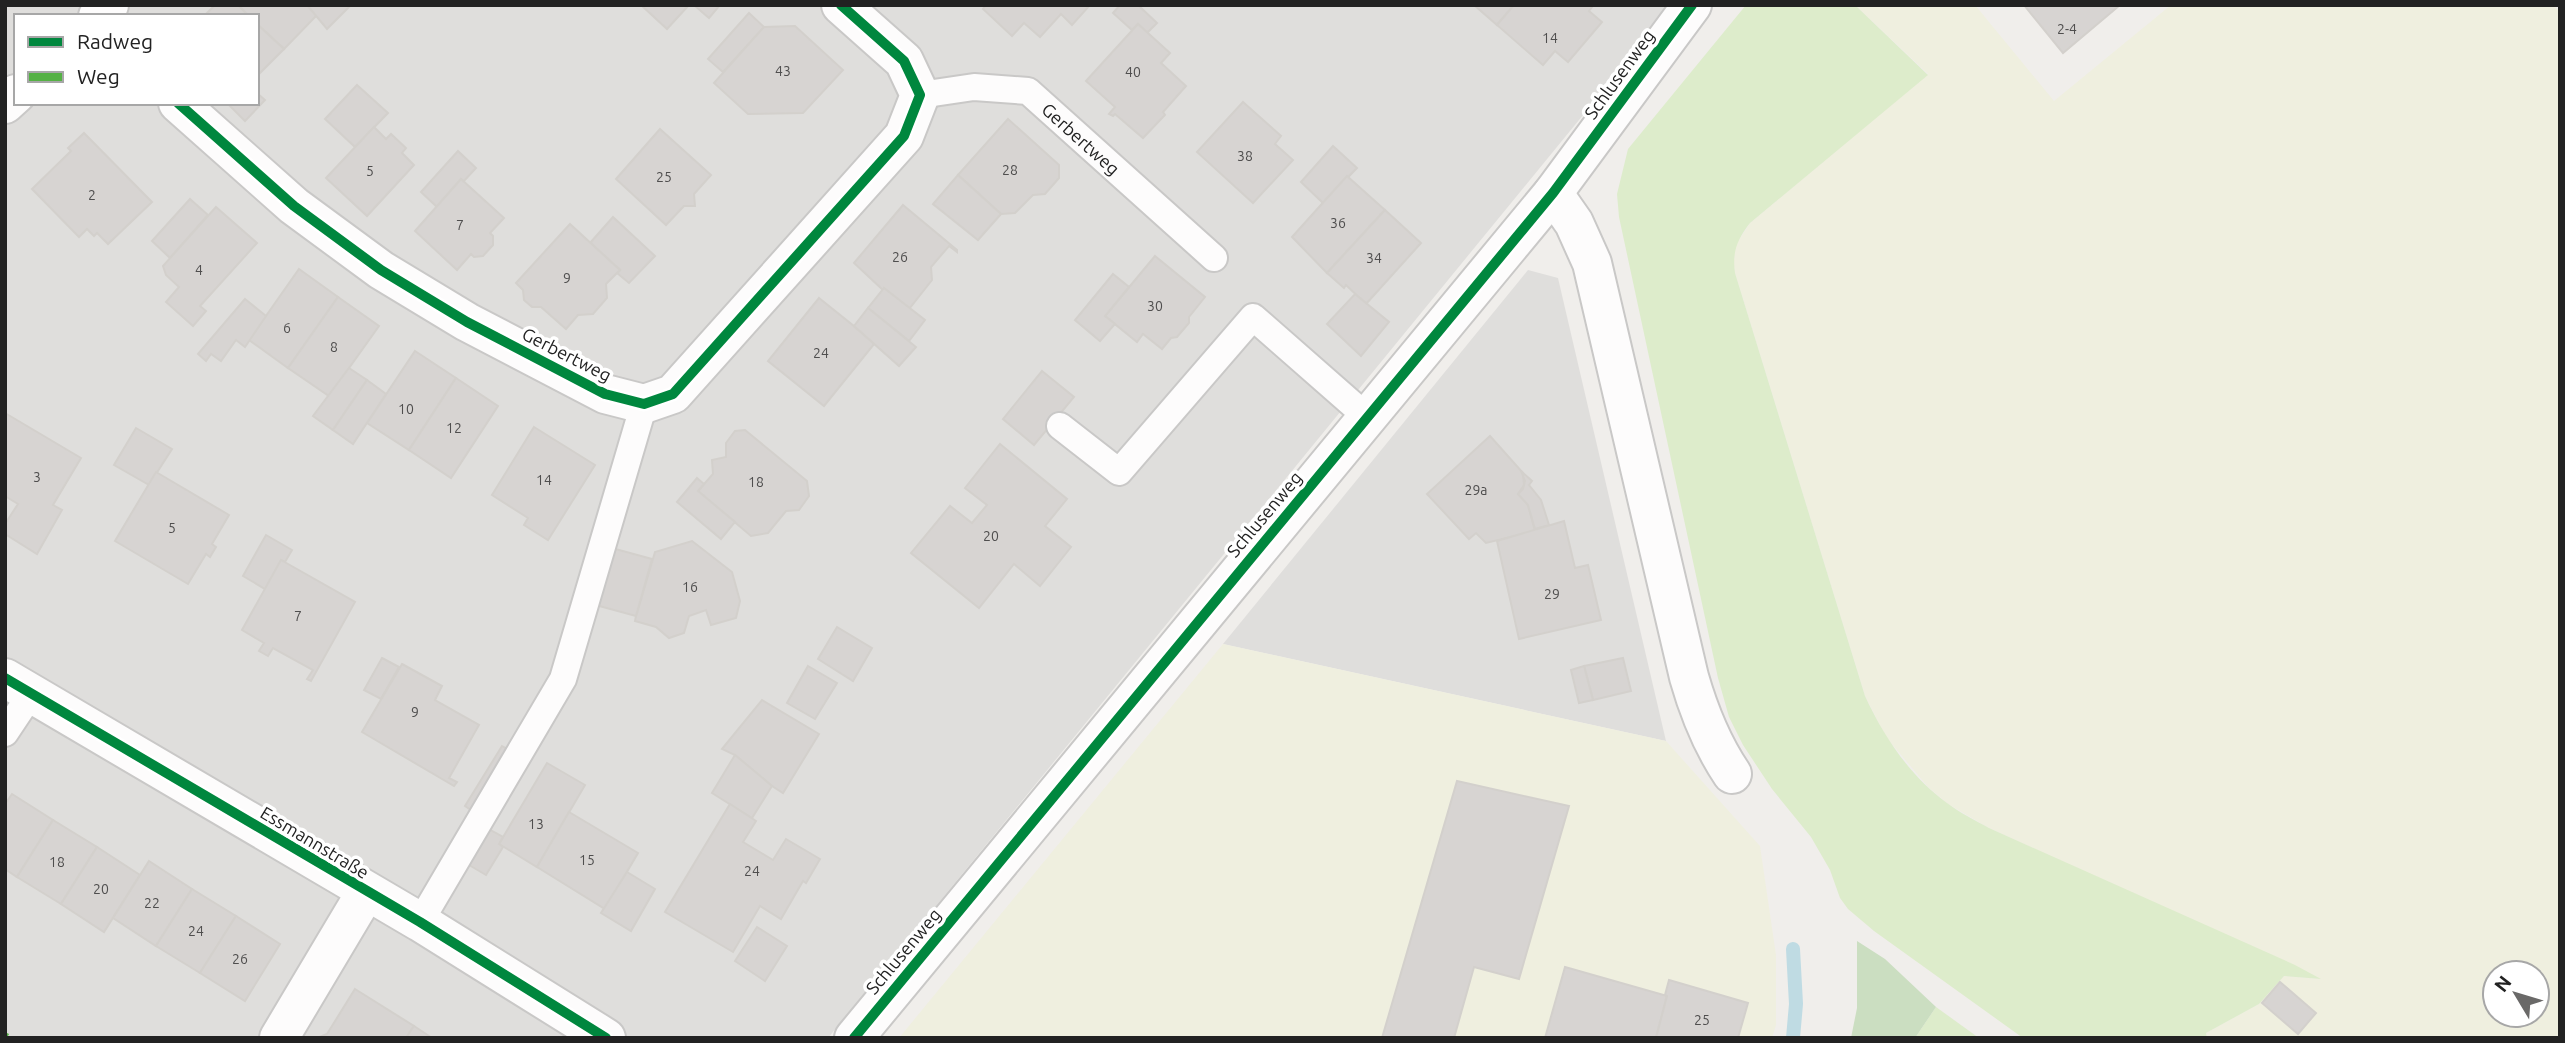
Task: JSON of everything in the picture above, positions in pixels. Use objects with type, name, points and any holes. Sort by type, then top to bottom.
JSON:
[{"type":"street","points":[[644,404],[673,394],[904,136],[920,95],[904,61],[841,5]]},
{"type":"street","name":"Schlusenweg","points":[[854,1038],[1552,193],[1679,10]]},
{"type":"street","name":"Gerbertweg","points":[[180,105],[295,206],[381,270],[467,322],[605,394],[644,404]]},
{"type":"street","points":[[1552,193],[1574,223],[1592,263],[1689,677],[1702,721],[1716,750],[1732,774]]},
{"type":"street","name":"Essmannstraße","points":[[18,686],[420,922],[606,1038]]},
{"type":"street","points":[[279,1038],[366,892]]},
{"type":"lane","name":"Gerbertweg","points":[[920,95],[974,87],[1028,91],[1214,258]]},
{"type":"lane","points":[[1060,426],[1119,472],[1252,317],[1367,417]]},
{"type":"lane","points":[[420,922],[563,679],[644,404]]},
{"type":"lane","points":[[5,733],[18,686]]},
{"type":"shaded area","points":[[5,5],[1673,5],[828,1038],[5,1038]]},
{"type":"shaded area","points":[[1528,270],[1558,278],[1666,741],[1223,644]]},
{"type":"green space","points":[[1746,5],[1855,5],[1928,75],[1750,223],[1739,241],[1734,259],[1735,273],[1865,696],[1899,755],[1921,781],[1957,810],[1989,828],[2321,979],[2284,976],[2259,1004],[2206,1033],[2207,1038],[2023,1038],[1874,931],[1848,909],[1811,837],[1772,789],[1743,745],[1729,717],[1718,678],[1619,217],[1617,194],[1628,149]]},
{"type":"green space","points":[[1855,5],[1975,5],[2054,101],[2171,5],[2553,5],[2560,12],[2560,1038],[2207,1038],[2206,1033],[2259,1004],[2284,976],[2319,979],[1989,828],[1948,804],[1928,787],[1886,737],[1865,696],[1735,273],[1735,246],[1750,223],[1928,74]]},
{"type":"green space","points":[[1223,644],[1666,741],[1760,846],[1776,955],[1776,1025],[1772,1038],[899,1038]]},
{"type":"green space","points":[[1857,941],[1885,959],[1936,1007],[1915,1038],[1851,1038],[1857,1008]]},
{"type":"green space","points":[[1936,1007],[1979,1038],[1915,1038]]},
{"type":"building","points":[[215,5],[238,5],[247,14],[206,14]]},
{"type":"building","points":[[238,5],[307,5],[317,15],[284,49],[259,26],[259,14],[247,14]]},
{"type":"building","points":[[307,5],[347,5],[349,7],[327,29]]},
{"type":"building","points":[[641,5],[689,5],[667,29]]},
{"type":"building","points":[[694,5],[720,5],[709,18]]},
{"type":"building","points":[[986,5],[1090,5],[1072,25],[1061,14],[1040,37],[1024,23],[1012,36],[983,9]]},
{"type":"building","points":[[1120,5],[1138,5],[1157,23],[1147,33],[1138,24],[1132,30],[1113,13]]},
{"type":"building","points":[[1474,5],[1514,5],[1497,25]]},
{"type":"building","points":[[1514,5],[1590,5],[1592,7],[1589,11],[1602,22],[1568,62],[1555,51],[1543,65],[1497,25]]},
{"type":"building","points":[[2024,5],[2120,5],[2063,53]]},
{"type":"building","points":[[749,13],[764,27],[723,72],[708,59]]},
{"type":"building","points":[[1138,24],[1170,53],[1161,63],[1186,86],[1163,112],[1165,115],[1143,138],[1115,114],[1109,114],[1115,107],[1086,81]]},
{"type":"building","points":[[259,26],[284,49],[259,74]]},
{"type":"building","points":[[795,26],[843,70],[803,113],[748,114],[714,83],[764,27]]},
{"type":"building","points":[[357,85],[388,113],[355,147],[325,119]]},
{"type":"building","points":[[259,95],[265,100],[245,121],[229,105],[259,105]]},
{"type":"building","points":[[1243,102],[1281,136],[1275,144],[1293,160],[1253,203],[1197,152]]},
{"type":"building","points":[[1008,119],[1059,165],[1059,178],[1045,194],[1033,195],[1015,213],[1001,214],[958,175]]},
{"type":"building","points":[[374,127],[386,139],[391,134],[406,148],[402,153],[414,165],[367,216],[326,178]]},
{"type":"building","points":[[660,129],[711,175],[694,194],[695,206],[684,206],[666,225],[616,179]]},
{"type":"building","points":[[84,133],[152,202],[108,244],[97,233],[94,236],[87,229],[79,237],[32,189],[71,151],[68,148]]},
{"type":"building","points":[[1333,146],[1357,168],[1323,203],[1301,182]]},
{"type":"building","points":[[458,151],[476,168],[464,181],[461,179],[437,207],[421,192]]},
{"type":"building","points":[[958,175],[1001,214],[978,240],[933,204]]},
{"type":"building","points":[[1347,176],[1385,210],[1327,273],[1292,237]]},
{"type":"building","points":[[461,179],[504,218],[490,233],[493,236],[493,245],[483,256],[474,257],[471,254],[457,270],[415,231]]},
{"type":"building","points":[[190,199],[208,215],[170,258],[152,241]]},
{"type":"building","points":[[903,205],[957,250],[949,246],[931,267],[932,280],[909,309],[884,288],[883,290],[854,263]]},
{"type":"building","points":[[216,207],[257,243],[200,306],[206,311],[193,326],[166,302],[179,287],[166,275],[163,266]]},
{"type":"building","points":[[1385,210],[1421,243],[1366,304],[1346,285],[1344,288],[1327,273]]},
{"type":"building","points":[[613,217],[655,256],[629,283],[617,273],[620,270],[590,243]]},
{"type":"building","points":[[570,224],[620,270],[606,284],[607,298],[593,314],[578,315],[566,329],[541,307],[532,307],[524,300],[523,290],[516,283]]},
{"type":"building","points":[[1155,256],[1205,297],[1189,317],[1189,323],[1162,349],[1143,334],[1137,342],[1105,316]]},
{"type":"building","points":[[299,269],[338,297],[288,368],[249,340]]},
{"type":"building","points":[[1113,274],[1129,287],[1105,316],[1115,324],[1100,341],[1075,320]]},
{"type":"building","points":[[884,288],[925,320],[909,341],[868,308]]},
{"type":"building","points":[[1355,294],[1389,322],[1361,356],[1327,324]]},
{"type":"building","points":[[338,297],[379,326],[329,396],[288,368]]},
{"type":"building","points":[[819,298],[875,343],[824,406],[768,361]]},
{"type":"building","points":[[245,299],[266,316],[245,347],[236,340],[221,361],[211,354],[206,361],[198,354]]},
{"type":"building","points":[[868,308],[916,347],[899,366],[854,326]]},
{"type":"building","points":[[415,351],[456,378],[409,450],[367,423]]},
{"type":"building","points":[[349,368],[367,380],[333,430],[313,416]]},
{"type":"building","points":[[1042,371],[1074,397],[1034,445],[1003,419]]},
{"type":"building","points":[[456,378],[498,406],[451,478],[409,450]]},
{"type":"building","points":[[367,380],[386,394],[353,444],[333,430]]},
{"type":"building","points":[[5,413],[81,458],[53,505],[62,510],[37,554],[5,534],[5,524],[18,504],[5,496]]},
{"type":"building","points":[[534,427],[595,465],[548,540],[524,525],[528,518],[492,495]]},
{"type":"building","points":[[136,428],[172,449],[149,485],[114,465]]},
{"type":"building","points":[[745,430],[807,481],[809,496],[799,510],[786,511],[768,533],[751,536],[698,491],[713,474],[712,460],[726,457],[726,443],[735,431]]},
{"type":"building","points":[[1490,436],[1523,473],[1524,485],[1518,494],[1528,505],[1535,531],[1486,543],[1476,533],[1469,539],[1427,494]]},
{"type":"building","points":[[1000,444],[1067,499],[1045,526],[1071,547],[1040,586],[1014,564],[979,608],[911,553],[950,506],[972,523],[987,505],[965,488]]},
{"type":"building","points":[[1521,471],[1532,481],[1529,485],[1541,500],[1549,525],[1535,529],[1528,505],[1518,494],[1525,481]]},
{"type":"building","points":[[156,472],[229,515],[212,544],[216,547],[210,557],[206,554],[188,584],[115,541]]},
{"type":"building","points":[[697,478],[704,484],[698,491],[735,522],[721,539],[677,502]]},
{"type":"building","points":[[1564,521],[1575,568],[1588,565],[1601,620],[1519,639],[1497,541]]},
{"type":"building","points":[[266,535],[292,550],[285,562],[281,560],[265,589],[243,576]]},
{"type":"building","points":[[692,541],[732,572],[740,601],[736,618],[711,625],[706,610],[689,616],[684,633],[669,638],[656,627],[635,621],[636,616],[655,552]]},
{"type":"building","points":[[608,547],[652,559],[636,616],[592,604]]},
{"type":"building","points":[[281,560],[355,602],[311,681],[307,679],[313,670],[273,648],[268,656],[259,651],[264,643],[242,630]]},
{"type":"building","points":[[837,627],[872,648],[853,681],[818,659]]},
{"type":"building","points":[[382,658],[399,667],[381,699],[364,690]]},
{"type":"building","points":[[1623,658],[1631,691],[1593,700],[1584,666]]},
{"type":"building","points":[[402,664],[442,686],[435,700],[479,725],[449,778],[457,782],[454,786],[362,732]]},
{"type":"building","points":[[808,666],[837,683],[815,719],[787,703]]},
{"type":"building","points":[[1584,666],[1593,700],[1579,703],[1571,670]]},
{"type":"building","points":[[762,700],[819,734],[783,793],[735,755],[722,749]]},
{"type":"building","points":[[502,746],[511,751],[474,812],[465,806]]},
{"type":"building","points":[[735,755],[772,786],[752,818],[712,793]]},
{"type":"building","points":[[547,763],[585,785],[537,867],[499,844]]},
{"type":"building","points":[[1457,781],[1569,806],[1519,979],[1474,967],[1454,1038],[1382,1038]]},
{"type":"building","points":[[12,794],[53,820],[17,877],[5,869],[5,804]]},
{"type":"building","points":[[730,804],[756,821],[743,842],[773,860],[786,839],[820,859],[806,883],[803,881],[781,919],[760,906],[733,952],[665,912]]},
{"type":"building","points":[[569,812],[638,853],[605,909],[537,867]]},
{"type":"building","points":[[53,820],[97,847],[61,904],[17,877]]},
{"type":"building","points":[[485,827],[503,837],[499,844],[503,847],[486,875],[464,862]]},
{"type":"building","points":[[97,847],[140,875],[104,932],[61,904]]},
{"type":"building","points":[[149,861],[192,889],[156,946],[113,918]]},
{"type":"building","points":[[627,872],[655,889],[631,931],[601,913]]},
{"type":"building","points":[[192,889],[236,916],[200,973],[156,946]]},
{"type":"building","points":[[236,916],[280,944],[245,1001],[200,973]]},
{"type":"building","points":[[757,927],[787,946],[765,981],[735,961]]},
{"type":"building","points":[[1565,967],[1667,996],[1656,1038],[1545,1038]]},
{"type":"building","points":[[1669,980],[1748,1003],[1738,1038],[1656,1038]]},
{"type":"building","points":[[2280,982],[2316,1013],[2298,1034],[2262,1003]]},
{"type":"building","points":[[355,989],[414,1026],[406,1038],[317,1038],[327,1034]]},
{"type":"building","points":[[414,1026],[432,1038],[406,1038]]},
{"type":"waterway","points":[[1793,949],[1796,1004],[1793,1038]]},
{"type":"cycle path","points":[[180,105],[294,206],[381,270],[467,322],[605,394],[644,404],[673,394],[904,136],[920,95],[904,61],[841,5]]},
{"type":"cycle path","points":[[854,1038],[1553,193],[1692,5]]},
{"type":"cycle path","points":[[5,678],[420,922],[606,1038]]}]
